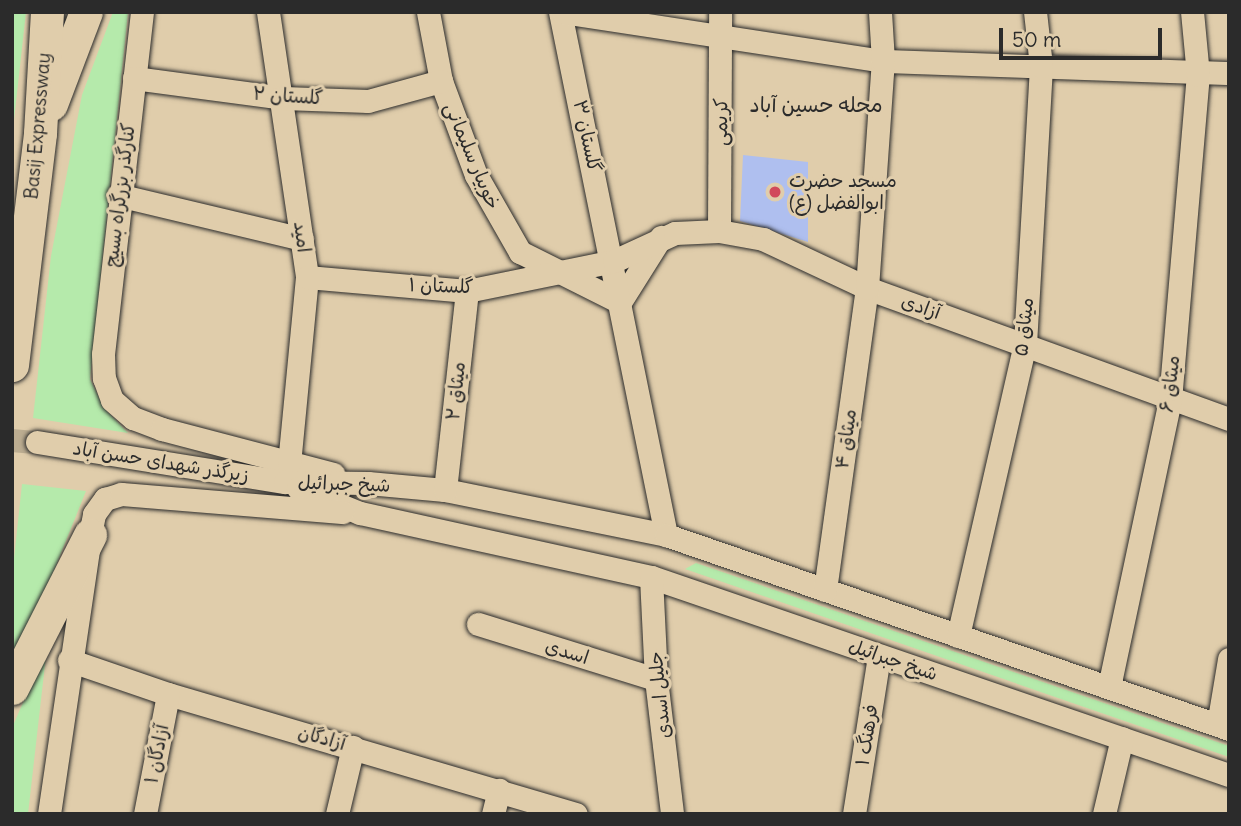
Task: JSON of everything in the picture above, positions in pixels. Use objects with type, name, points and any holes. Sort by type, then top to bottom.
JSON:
[{"type":"highway","name":"Basij Expressway","points":[[12,365],[40,133],[47,12]]},
{"type":"highway","points":[[40,133],[86,12]]},
{"type":"highway","points":[[12,688],[90,535]]},
{"type":"street","name":"کنارگذر بزرگراه بسیج","points":[[142,12],[118,195],[104,378],[112,400],[133,418],[287,472]]},
{"type":"street","name":"امید","points":[[268,12],[283,99],[307,277],[287,472]]},
{"type":"street","name":"خوبیار سلیمانی","points":[[428,12],[441,81],[476,175],[520,252],[536,263],[560,271],[620,302]]},
{"type":"street","points":[[562,12],[883,61],[1198,75],[1229,73]]},
{"type":"street","name":"گلستان ۳","points":[[562,12],[614,261]]},
{"type":"street","name":"کریمی","points":[[719,231],[722,37],[720,12]]},
{"type":"street","name":"میثاق ۴","points":[[825,590],[867,288],[883,61],[880,12]]},
{"type":"street","name":"میثاق ۵","points":[[958,636],[1025,344],[1041,66],[1035,12]]},
{"type":"street","name":"میثاق ۶","points":[[1109,687],[1170,400],[1198,75],[1192,12]]},
{"type":"street","name":"گلستان ۲","points":[[134,78],[283,99],[368,101],[441,81]]},
{"type":"street","points":[[118,195],[302,239]]},
{"type":"street","name":"آزادی","points":[[614,261],[661,237],[719,231],[763,239],[867,288],[1025,344],[1170,400],[1229,419]]},
{"type":"street","points":[[620,302],[661,237]]},
{"type":"street","points":[[614,261],[666,535]]},
{"type":"street","name":"گلستان ۱","points":[[307,277],[467,291],[614,261]]},
{"type":"street","name":"میثاق ۲","points":[[445,490],[467,291]]},
{"type":"street","name":"زیرگذر شهدای حسن آباد","points":[[37,442],[287,472]]},
{"type":"street","name":"شیخ جبرائیل","points":[[287,472],[445,490],[666,535],[1224,727]]},
{"type":"street","name":"شیخ جبرائیل","points":[[287,472],[360,513],[651,576],[1229,775]]},
{"type":"street","points":[[49,814],[69,660],[90,535],[99,506],[105,499],[121,495],[360,513]]},
{"type":"street","name":"جلیل اسدی","points":[[651,576],[656,679],[672,814]]},
{"type":"street","name":"اسدی","points":[[478,624],[656,679]]},
{"type":"street","name":"فرهنگ ۱","points":[[854,814],[879,656]]},
{"type":"street","points":[[1224,727],[1229,659]]},
{"type":"street","name":"آزادگان","points":[[69,660],[169,694],[576,814]]},
{"type":"street","name":"آزادگان ۱","points":[[145,814],[169,694]]},
{"type":"street","points":[[1104,814],[1122,738]]},
{"type":"street","points":[[337,814],[353,747]]},
{"type":"street","points":[[493,814],[499,790]]},
{"type":"green space","points":[[14,12],[26,12],[12,138],[12,28]]},
{"type":"green space","points":[[113,12],[128,12],[90,379],[104,408],[128,433],[33,418],[51,256],[82,95]]},
{"type":"green space","points":[[22,484],[86,491],[12,675],[12,577]]},
{"type":"green space","points":[[696,563],[1229,746],[1229,757],[685,569]]},
{"type":"green space","points":[[47,647],[28,814],[12,814],[12,728]]},
{"type":"building","name":"مسجد حضرت ابوالفضل (ع)","points":[[743,155],[808,162],[808,242],[740,221]]},
{"type":"tunnel","points":[[12,440],[37,442]]},
{"type":"place","name":"مسجد حضرت ابوالفضل (ع)","points":[[775,192]]},
{"type":"district","name":"محله حسین آباد","points":[[816,105]]}]
